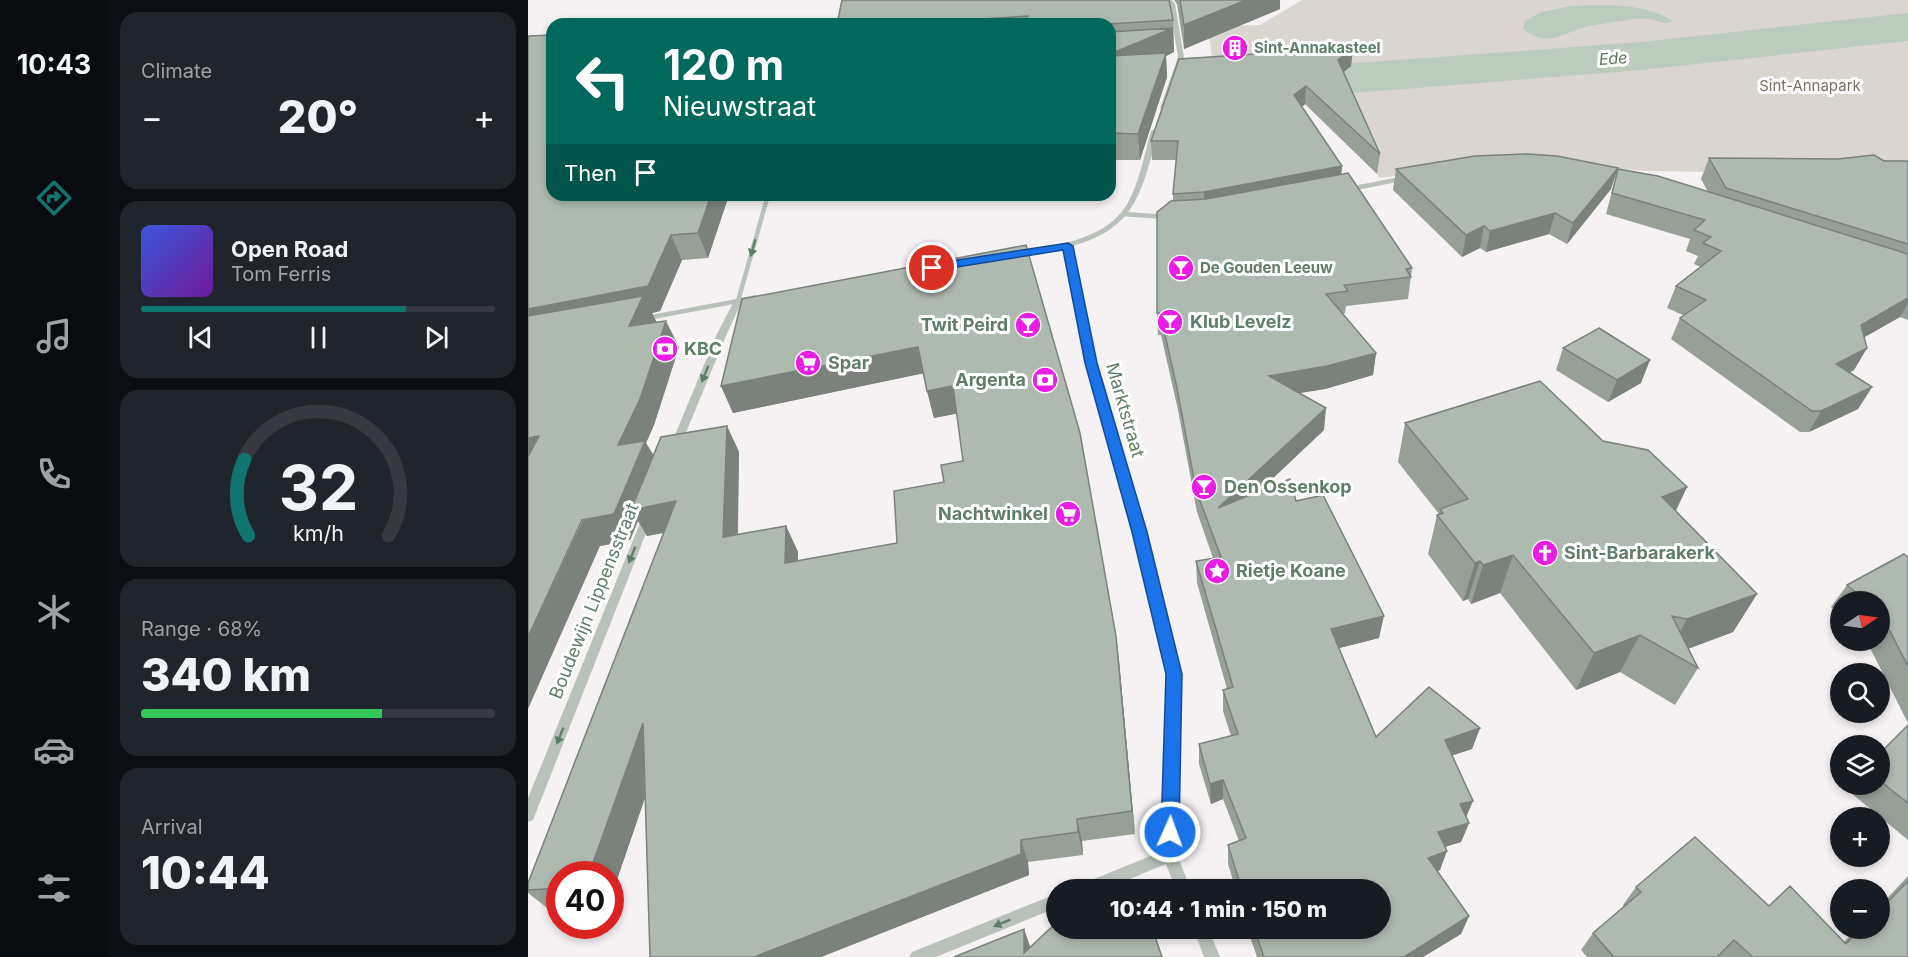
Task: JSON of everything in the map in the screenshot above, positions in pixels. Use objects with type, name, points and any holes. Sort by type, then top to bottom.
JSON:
[{"type":"street","points":[[1160,115],[1172,79],[1179,68],[1180,48],[1172,4],[1169,0]]},
{"type":"street","points":[[1168,48],[1180,48]]},
{"type":"street","points":[[1010,255],[1068,246],[1108,226],[1124,214],[1134,197],[1157,125]]},
{"type":"street","points":[[1341,190],[1409,177]]},
{"type":"street","points":[[671,458],[721,336],[738,302],[766,201]]},
{"type":"street","points":[[1124,214],[1171,218]]},
{"type":"street","name":"Marktstraat","points":[[1068,246],[1091,363],[1139,532],[1174,674],[1170,855],[1180,879]]},
{"type":"street","points":[[641,319],[770,296]]},
{"type":"street","name":"Boudewijn Lippensstraat","points":[[528,815],[653,501]]},
{"type":"street","points":[[1111,879],[1170,855]]},
{"type":"street","points":[[917,957],[1046,905]]},
{"type":"street","points":[[1205,939],[1212,957]]},
{"type":"green space","name":"Sint-Annapark","points":[[1302,0],[1908,0],[1908,175],[1646,171],[1519,160],[1379,178],[1339,85],[1213,61],[1207,27],[1260,25]]},
{"type":"shaded area","points":[[1571,6],[1623,6],[1649,10],[1673,21],[1665,23],[1651,19],[1630,19],[1588,26],[1547,39],[1532,35],[1523,29],[1525,21],[1541,12]]},
{"type":"building","points":[[842,0],[1169,0],[1173,20],[1116,24],[1116,18],[1027,18],[1028,16],[838,18]]},
{"type":"building","points":[[1180,0],[1246,0],[1184,25]]},
{"type":"building","points":[[1173,28],[1116,52],[1116,32]]},
{"type":"building","points":[[546,35],[546,201],[709,201],[698,233],[671,235],[648,286],[528,309],[529,36]]},
{"type":"building","points":[[1353,48],[1338,60],[1380,154],[1306,86],[1294,95],[1342,166],[1204,192],[1173,194],[1178,141],[1151,141],[1179,59]]},
{"type":"building","points":[[1166,53],[1138,134],[1116,133],[1116,56]]},
{"type":"building","points":[[1528,154],[1557,156],[1618,168],[1573,223],[1555,213],[1490,231],[1484,226],[1466,235],[1396,169],[1475,156]]},
{"type":"building","points":[[1874,155],[1884,161],[1908,161],[1908,244],[1726,188],[1709,158],[1838,159]]},
{"type":"building","points":[[1618,169],[1658,176],[1908,254],[1908,298],[1861,325],[1867,348],[1836,364],[1872,387],[1821,411],[1812,411],[1680,318],[1706,300],[1676,286],[1721,251],[1703,243],[1711,237],[1694,230],[1705,220],[1612,193]]},
{"type":"building","points":[[1348,173],[1412,268],[1406,269],[1411,277],[1344,285],[1348,291],[1326,294],[1376,353],[1327,366],[1269,376],[1326,408],[1218,508],[1290,479],[1296,501],[1323,495],[1384,616],[1331,629],[1376,737],[1429,687],[1480,728],[1445,740],[1473,801],[1460,804],[1469,823],[1438,832],[1447,851],[1428,858],[1469,916],[1404,957],[1264,957],[1258,939],[1391,939],[1391,879],[1239,879],[1228,845],[1246,838],[1223,780],[1210,784],[1199,744],[1238,734],[1223,690],[1233,687],[1196,561],[1221,557],[1196,490],[1177,388],[1160,313],[1157,313],[1157,212],[1171,201],[1206,199]]},
{"type":"building","points":[[1026,245],[1080,433],[1116,636],[1132,811],[1077,819],[1078,832],[1021,840],[1021,854],[754,957],[650,957],[643,723],[594,861],[546,861],[546,889],[528,890],[528,883],[676,501],[631,510],[661,437],[727,426],[723,537],[786,526],[785,563],[897,543],[894,491],[944,482],[941,465],[963,461],[953,386],[927,391],[918,347],[721,386],[742,299]]},
{"type":"building","points":[[643,296],[629,326],[666,321],[640,399],[618,445],[645,441],[614,514],[582,520],[528,637],[528,457],[539,436],[528,438],[528,316]]},
{"type":"building","points":[[1599,328],[1650,360],[1617,380],[1563,348]]},
{"type":"building","name":"Sint-Barbarakerk","points":[[1540,381],[1603,441],[1648,450],[1687,487],[1662,497],[1757,594],[1687,619],[1672,616],[1698,668],[1640,635],[1594,653],[1513,555],[1483,565],[1480,561],[1475,563],[1437,515],[1443,513],[1440,509],[1468,499],[1405,423]]},
{"type":"building","points":[[1904,554],[1908,557],[1908,666],[1890,631],[1890,591],[1854,591],[1847,585]]},
{"type":"building","points":[[1908,725],[1908,803],[1890,789],[1890,743]]},
{"type":"building","points":[[1695,837],[1769,906],[1790,886],[1830,927],[1830,939],[1841,939],[1846,944],[1851,939],[1890,939],[1890,900],[1908,881],[1908,957],[1753,957],[1734,940],[1717,957],[1614,957],[1593,933],[1641,892],[1636,887]]},
{"type":"building","points":[[1024,929],[1024,953],[1046,932],[1046,939],[1156,939],[1162,957],[954,957]]},
{"type":"waterway","name":"Ede","points":[[1317,81],[1641,56],[1908,27]]},
{"type":"place","name":"Sint-Annakasteel","points":[[1235,48]]},
{"type":"place","name":"De Gouden Leeuw","points":[[1181,268]]},
{"type":"place","name":"Klub Levelz","points":[[1170,322]]},
{"type":"place","name":"Twit Peird","points":[[1028,325]]},
{"type":"place","name":"KBC","points":[[665,349]]},
{"type":"place","name":"Spar","points":[[808,363]]},
{"type":"place","name":"Argenta","points":[[1045,380]]},
{"type":"place","name":"Den Ossenkop","points":[[1204,487]]},
{"type":"place","name":"Nachtwinkel","points":[[1068,514]]},
{"type":"place","name":"Sint-Barbarakerk","points":[[1545,553]]},
{"type":"place","name":"Rietje Koane","points":[[1217,571]]},
{"type":"route","points":[[932,268],[1068,246],[1091,363],[1139,532],[1174,674],[1170,832]]}]
